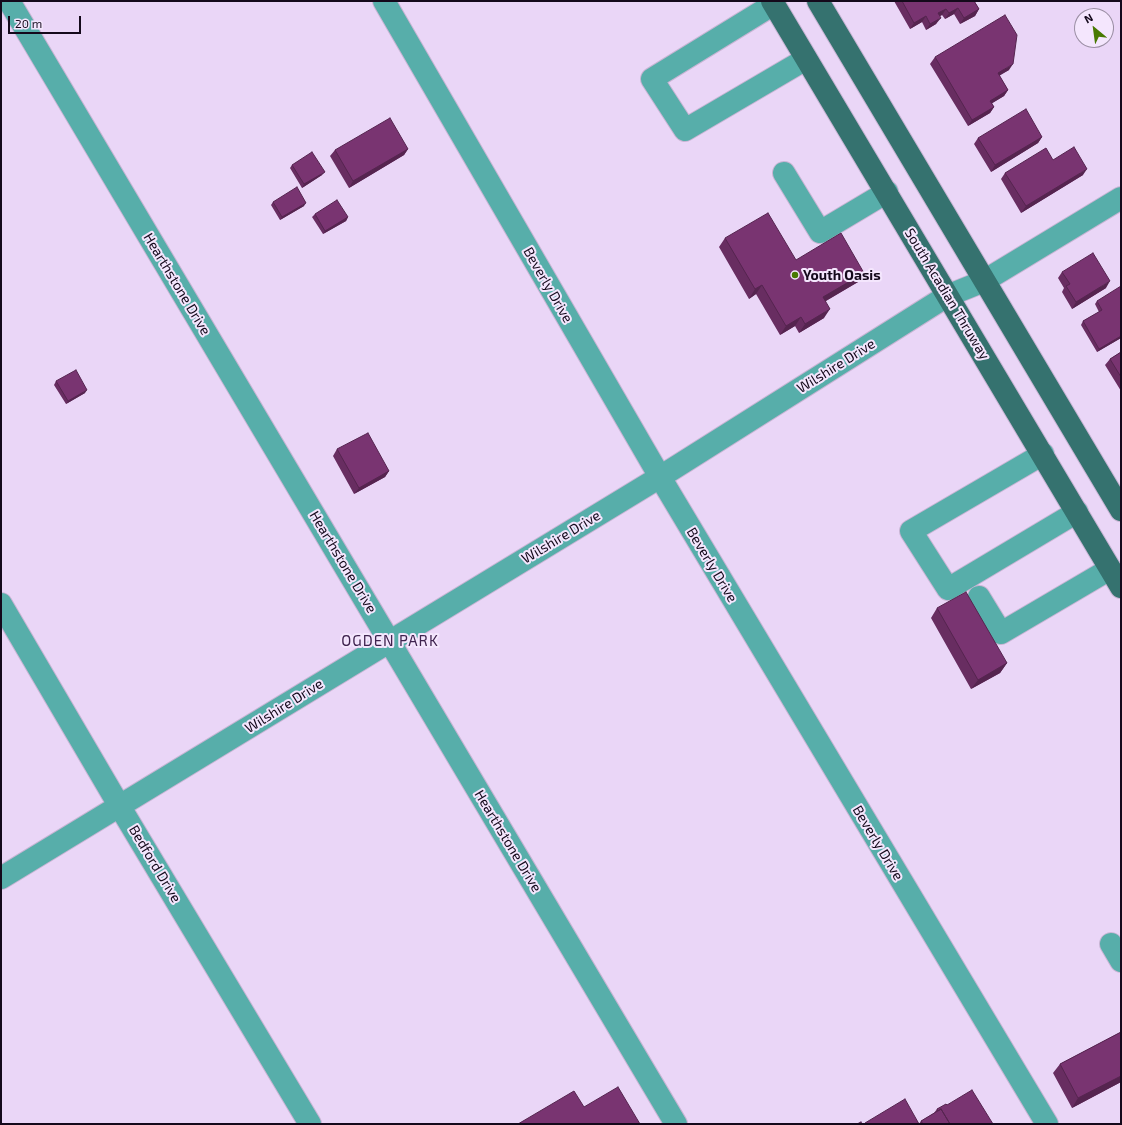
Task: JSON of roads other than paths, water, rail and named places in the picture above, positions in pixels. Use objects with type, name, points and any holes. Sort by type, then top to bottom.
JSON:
[{"type":"main road","points":[[818,1],[1121,510]]},
{"type":"main road","name":"South Acadian Thruway","points":[[773,3],[1121,587]]},
{"type":"street","name":"Hearthstone Drive","points":[[9,1],[676,1124]]},
{"type":"street","name":"Beverly Drive","points":[[384,1],[660,477],[1047,1124]]},
{"type":"street","points":[[773,3],[652,79],[685,130],[806,59]]},
{"type":"street","points":[[784,173],[820,232],[887,192]]},
{"type":"street","name":"Wilshire Drive","points":[[1,878],[120,807],[660,477],[947,296],[984,281],[1121,198]]},
{"type":"street","points":[[1043,454],[911,531],[948,589],[1077,512]]},
{"type":"street","points":[[979,597],[1001,633],[1110,569]]},
{"type":"street","name":"Bedford Drive","points":[[1,604],[120,807],[310,1124]]},
{"type":"place","name":"Youth Oasis","points":[[795,275]]},
{"type":"district","name":"OGDEN PARK","points":[[390,641]]}]
